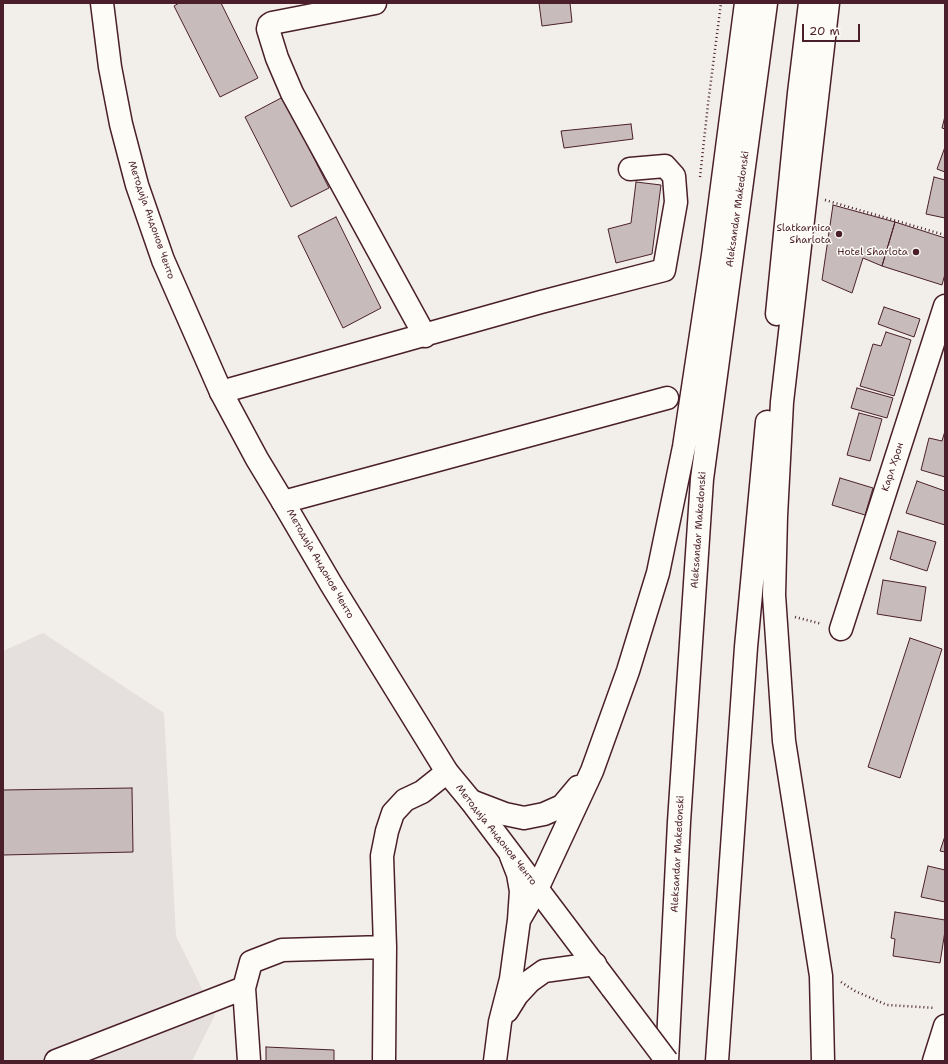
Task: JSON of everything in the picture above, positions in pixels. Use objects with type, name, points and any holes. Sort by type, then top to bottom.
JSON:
[{"type":"street","name":"Методија Андонов Ченто","points":[[102,3],[110,67],[118,110],[137,185],[163,260],[221,392],[256,459],[283,502],[330,584],[447,772],[471,801],[667,1061]]},
{"type":"street","points":[[375,3],[272,22],[268,29],[277,58],[292,93],[425,336]]},
{"type":"street","points":[[519,920],[537,889],[592,771],[628,671],[658,573],[684,447],[713,255],[746,3]]},
{"type":"street","name":"Aleksandar Makedonski","points":[[667,1061],[679,822],[702,479],[766,3]]},
{"type":"street","points":[[717,1061],[746,647],[795,132],[810,3]]},
{"type":"street","points":[[823,1061],[821,976],[784,741],[774,595],[776,516],[782,402],[828,3]]},
{"type":"street","points":[[221,392],[425,336],[541,302],[664,270],[676,202],[674,176],[665,166],[630,168]]},
{"type":"street","name":"Карл Хрон","points":[[842,629],[945,306]]},
{"type":"street","points":[[283,502],[668,398]]},
{"type":"street","points":[[471,801],[505,814],[524,818],[544,814],[562,806],[592,771]]},
{"type":"street","points":[[384,1061],[385,947],[382,856],[386,832],[393,813],[405,800],[422,792],[447,772]]},
{"type":"street","points":[[495,1061],[500,1022],[511,979],[519,920],[521,891],[518,874],[509,853]]},
{"type":"street","points":[[249,1061],[244,988],[251,962],[282,950],[385,947]]},
{"type":"street","points":[[500,1022],[517,995],[530,981],[544,971],[595,964]]},
{"type":"street","points":[[56,1061],[244,988]]},
{"type":"street","points":[[934,1061],[943,1017]]},
{"type":"path","points":[[822,206],[823,199],[945,235]]},
{"type":"path","points":[[790,616],[842,629]]},
{"type":"path","points":[[839,980],[855,992],[888,1005],[943,1017]]},
{"type":"shaded area","points":[[43,633],[164,713],[176,936],[215,1015],[192,1061],[3,1061],[3,651]]},
{"type":"building","points":[[179,3],[221,3],[258,78],[220,97],[174,6]]},
{"type":"building","points":[[539,3],[570,3],[572,22],[542,26]]},
{"type":"building","points":[[283,97],[329,188],[291,207],[245,117]]},
{"type":"building","points":[[945,116],[945,129],[942,128]]},
{"type":"building","points":[[631,124],[633,139],[564,148],[561,131]]},
{"type":"building","points":[[945,147],[945,172],[937,169]]},
{"type":"building","points":[[934,177],[945,180],[945,218],[926,214]]},
{"type":"building","points":[[636,182],[661,185],[652,254],[616,263],[608,229],[631,223]]},
{"type":"building","points":[[833,205],[895,222],[882,266],[863,258],[852,293],[822,280]]},
{"type":"building","points":[[336,217],[381,308],[343,328],[298,236]]},
{"type":"building","name":"Hotel Sharlota","points":[[895,222],[945,238],[945,274],[942,285],[882,266]]},
{"type":"building","points":[[884,307],[920,319],[914,337],[878,324]]},
{"type":"building","points":[[886,332],[911,340],[894,396],[860,386],[873,344],[881,346]]},
{"type":"building","points":[[857,388],[893,398],[887,418],[851,408]]},
{"type":"building","points":[[859,413],[882,419],[870,461],[847,455]]},
{"type":"building","points":[[945,431],[945,477],[921,470],[929,438],[942,441]]},
{"type":"building","points":[[840,478],[873,488],[865,515],[832,505]]},
{"type":"building","points":[[917,481],[945,491],[945,525],[906,513]]},
{"type":"building","points":[[898,531],[936,542],[927,571],[890,559]]},
{"type":"building","points":[[883,580],[926,587],[921,621],[877,614]]},
{"type":"building","points":[[910,638],[942,649],[900,778],[868,767]]},
{"type":"building","points":[[132,788],[133,852],[3,855],[3,790]]},
{"type":"building","points":[[945,836],[945,852],[940,851]]},
{"type":"building","points":[[928,866],[945,870],[945,902],[921,897]]},
{"type":"building","points":[[895,912],[945,920],[945,931],[940,963],[893,956],[895,939],[891,938]]},
{"type":"building","points":[[266,1047],[334,1050],[334,1061],[266,1061]]},
{"type":"place","name":"Slatkarnica Sharlota","points":[[839,234]]},
{"type":"place","name":"Hotel Sharlota","points":[[916,252]]}]
